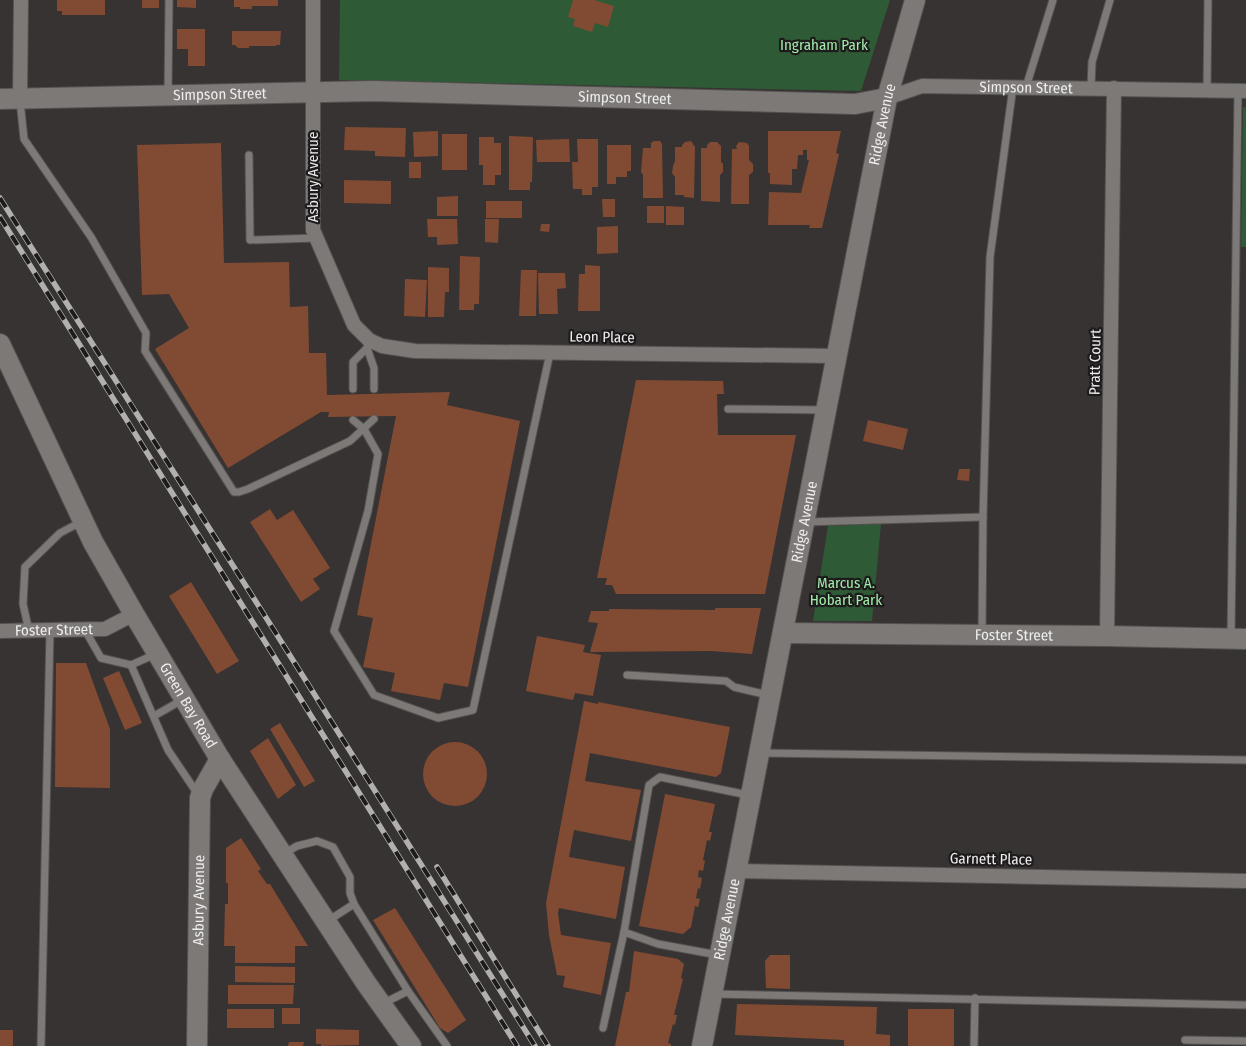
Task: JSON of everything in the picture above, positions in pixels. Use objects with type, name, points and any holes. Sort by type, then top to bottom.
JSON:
[{"type":"street","points":[[20,98],[21,0]]},
{"type":"street","name":"Asbury Avenue","points":[[313,0],[312,230],[354,325],[368,344]]},
{"type":"street","name":"Ridge Avenue","points":[[702,1046],[887,98],[915,0]]},
{"type":"street","name":"Simpson Street","points":[[0,99],[373,91],[855,104],[887,98],[922,86],[1242,91]]},
{"type":"street","name":"Pratt Court","points":[[1108,636],[1114,88]]},
{"type":"street","name":"Green Bay Road","points":[[0,344],[83,520],[157,654],[220,759],[326,922],[411,1046]]},
{"type":"street","name":"Leon Place","points":[[368,344],[415,351],[837,356]]},
{"type":"street","name":"Foster Street","points":[[0,631],[105,629],[134,614]]},
{"type":"street","name":"Foster Street","points":[[783,633],[1238,639]]},
{"type":"street","name":"Asbury Avenue","points":[[197,1046],[200,798],[220,759]]},
{"type":"street","name":"Garnett Place","points":[[736,871],[1246,881]]},
{"type":"lane","points":[[168,95],[169,0]]},
{"type":"lane","points":[[982,635],[990,257],[1020,87],[1053,0]]},
{"type":"lane","points":[[1091,88],[1092,62],[1110,0]]},
{"type":"lane","points":[[1207,90],[1208,0]]},
{"type":"lane","points":[[1238,639],[1242,91]]},
{"type":"lane","points":[[20,98],[24,139],[91,237],[146,333],[145,351],[234,492],[248,489],[350,441],[374,419]]},
{"type":"lane","points":[[249,155],[250,240],[316,238]]},
{"type":"lane","points":[[353,389],[353,362],[368,344]]},
{"type":"lane","points":[[368,344],[374,368],[374,389]]},
{"type":"lane","points":[[354,420],[364,429],[378,454],[368,511],[334,631],[374,695],[438,718],[473,710],[550,353]]},
{"type":"lane","points":[[728,409],[826,410]]},
{"type":"lane","points":[[804,522],[983,517]]},
{"type":"lane","points":[[29,631],[23,604],[25,567],[60,533],[83,520]]},
{"type":"lane","points":[[85,630],[101,658],[131,665],[157,654]]},
{"type":"lane","points":[[41,1046],[50,631]]},
{"type":"lane","points":[[131,665],[168,750],[200,798]]},
{"type":"lane","points":[[628,675],[726,681],[734,687],[770,696]]},
{"type":"lane","points":[[154,716],[184,699]]},
{"type":"lane","points":[[759,753],[1246,760]]},
{"type":"lane","points":[[603,1028],[624,932],[649,785],[660,777],[751,796]]},
{"type":"lane","points":[[282,854],[297,846],[317,841],[333,847],[350,876],[350,893],[354,904],[408,991],[447,1046]]},
{"type":"lane","points":[[326,922],[354,904]]},
{"type":"lane","points":[[624,932],[658,944],[720,955]]},
{"type":"lane","points":[[381,1004],[408,991]]},
{"type":"lane","points":[[712,994],[1246,1005]]},
{"type":"lane","points":[[974,1046],[975,998]]},
{"type":"lane","points":[[1185,1040],[1246,1041]]},
{"type":"green space","name":"Ingraham Park","points":[[340,0],[890,0],[861,91],[339,80]]},
{"type":"green space","points":[[1243,107],[1246,107],[1246,247],[1241,247]]},
{"type":"green space","name":"Marcus A. Hobart Park","points":[[881,524],[872,621],[813,621],[828,526]]},
{"type":"building","points":[[57,0],[105,0],[105,15],[62,15],[62,11],[57,11]]},
{"type":"building","points":[[142,0],[159,0],[159,8],[142,8]]},
{"type":"building","points":[[177,0],[196,0],[196,8],[177,7]]},
{"type":"building","points":[[234,0],[278,0],[278,6],[252,6],[252,9],[240,9],[240,7],[234,7]]},
{"type":"building","points":[[573,0],[594,0],[614,6],[608,27],[595,23],[592,32],[573,26],[575,19],[568,17]]},
{"type":"building","points":[[177,29],[205,29],[205,66],[188,66],[188,49],[177,49]]},
{"type":"building","points":[[232,31],[281,31],[280,45],[238,48],[232,45]]},
{"type":"building","points":[[345,127],[406,128],[405,157],[375,156],[375,151],[344,150]]},
{"type":"building","points":[[438,131],[438,156],[414,157],[413,132]]},
{"type":"building","points":[[768,131],[841,131],[836,153],[839,154],[822,228],[809,228],[810,225],[768,225],[769,192],[801,193],[809,160],[807,160],[807,150],[803,150],[803,155],[798,155],[797,169],[792,169],[792,185],[770,184],[770,173],[768,173]]},
{"type":"building","points":[[442,134],[467,134],[467,170],[442,170]]},
{"type":"building","points":[[509,136],[533,137],[532,182],[530,182],[530,190],[509,190]]},
{"type":"building","points":[[479,137],[494,137],[494,143],[501,143],[501,175],[495,175],[495,185],[483,185],[483,165],[479,165]]},
{"type":"building","points":[[569,139],[570,162],[537,162],[536,140]]},
{"type":"building","points":[[577,139],[598,139],[598,187],[592,187],[592,195],[582,195],[582,189],[573,189],[572,162],[578,162]]},
{"type":"building","points":[[660,141],[662,144],[663,198],[643,198],[643,175],[641,172],[643,148],[651,148],[651,143]]},
{"type":"building","points":[[691,141],[695,147],[694,198],[675,195],[675,177],[672,173],[675,161],[675,147],[682,147],[685,142]]},
{"type":"building","points":[[710,142],[717,142],[721,146],[723,172],[720,175],[720,202],[701,201],[701,148],[707,148]]},
{"type":"building","points":[[739,142],[747,143],[749,146],[749,160],[753,164],[753,172],[749,175],[749,204],[731,204],[732,149],[737,149],[736,146]]},
{"type":"building","points":[[221,143],[224,263],[289,262],[290,307],[308,306],[309,353],[326,353],[327,395],[450,392],[447,405],[520,421],[468,687],[444,683],[440,700],[391,691],[395,673],[363,667],[373,618],[357,615],[396,416],[328,417],[329,412],[321,412],[228,468],[155,349],[189,328],[169,294],[142,295],[137,145]]},
{"type":"building","points":[[607,145],[631,145],[631,171],[627,171],[627,177],[616,177],[616,184],[607,184]]},
{"type":"building","points":[[409,162],[421,162],[421,178],[409,178]]},
{"type":"building","points":[[344,180],[391,181],[391,204],[344,203]]},
{"type":"building","points":[[458,196],[458,216],[437,216],[437,197]]},
{"type":"building","points":[[602,199],[615,199],[615,217],[603,217]]},
{"type":"building","points":[[486,201],[522,201],[522,218],[486,218]]},
{"type":"building","points":[[647,206],[664,206],[664,223],[647,223]]},
{"type":"building","points":[[666,206],[684,207],[684,225],[666,225]]},
{"type":"building","points":[[427,219],[457,219],[458,244],[437,245],[437,237],[428,237]]},
{"type":"building","points":[[485,219],[499,219],[498,243],[485,242]]},
{"type":"building","points":[[541,224],[550,224],[549,232],[540,231]]},
{"type":"building","points":[[618,226],[618,253],[597,254],[597,227]]},
{"type":"building","points":[[460,256],[480,257],[479,304],[474,304],[474,310],[459,310]]},
{"type":"building","points":[[585,265],[600,266],[600,311],[578,311],[579,274],[585,274]]},
{"type":"building","points":[[428,267],[449,268],[449,292],[445,292],[444,317],[428,317]]},
{"type":"building","points":[[521,270],[537,270],[536,316],[519,316]]},
{"type":"building","points":[[538,273],[565,273],[566,288],[557,289],[558,314],[539,314]]},
{"type":"building","points":[[405,279],[427,280],[425,317],[404,316]]},
{"type":"building","points":[[636,380],[723,381],[724,394],[717,394],[718,435],[796,435],[765,594],[616,594],[612,585],[605,585],[607,578],[597,578]]},
{"type":"building","points":[[868,420],[908,429],[903,450],[863,441]]},
{"type":"building","points":[[959,469],[970,469],[969,481],[957,480]]},
{"type":"building","points":[[270,509],[277,520],[293,510],[330,568],[313,579],[320,589],[301,602],[250,522]]},
{"type":"building","points":[[191,582],[239,661],[217,674],[169,596]]},
{"type":"building","points":[[715,608],[761,608],[752,654],[711,651],[590,652],[598,623],[588,622],[591,611],[609,611],[609,609],[715,610]]},
{"type":"building","points":[[537,636],[585,645],[583,652],[601,655],[593,696],[575,693],[573,700],[526,691]]},
{"type":"building","points":[[56,663],[86,663],[110,729],[110,788],[55,787]]},
{"type":"building","points":[[119,671],[142,723],[125,730],[103,678]]},
{"type":"building","points":[[584,701],[730,727],[721,773],[716,777],[590,753],[585,781],[641,790],[631,841],[574,830],[569,857],[625,867],[616,919],[559,908],[558,913],[561,935],[611,943],[601,995],[563,987],[565,976],[557,975],[549,935],[546,903]]},
{"type":"building","points":[[280,723],[315,781],[304,787],[270,729]]},
{"type":"building","points":[[268,738],[296,785],[278,799],[250,751]]},
{"type":"building","points":[[455,742],[467,744],[478,751],[485,762],[487,774],[485,786],[478,797],[467,804],[455,806],[443,804],[432,797],[425,786],[423,774],[425,762],[432,751],[443,744]]},
{"type":"building","points":[[665,794],[715,804],[709,832],[712,832],[710,841],[707,840],[703,871],[699,870],[698,877],[702,878],[696,898],[700,899],[698,907],[695,906],[691,927],[683,934],[639,926]]},
{"type":"building","points":[[241,838],[261,869],[258,871],[267,884],[270,884],[308,946],[295,946],[295,963],[235,963],[235,946],[224,946],[225,904],[228,904],[226,848]]},
{"type":"building","points":[[395,908],[466,1020],[448,1033],[440,1028],[373,920]]},
{"type":"building","points":[[634,951],[678,959],[684,964],[681,978],[683,979],[674,1015],[677,1015],[675,1025],[673,1024],[668,1043],[671,1046],[615,1046],[626,992],[629,992]]},
{"type":"building","points":[[770,955],[790,955],[790,989],[766,988],[765,961]]},
{"type":"building","points":[[235,966],[295,967],[295,983],[235,982]]},
{"type":"building","points":[[228,985],[294,985],[293,1004],[228,1004]]},
{"type":"building","points":[[737,1004],[877,1007],[876,1034],[890,1035],[890,1046],[844,1046],[844,1040],[735,1035]]},
{"type":"building","points":[[282,1008],[300,1008],[300,1024],[282,1024]]},
{"type":"building","points":[[227,1009],[274,1009],[274,1028],[227,1028]]},
{"type":"building","points":[[908,1009],[954,1009],[954,1046],[908,1046]]},
{"type":"building","points":[[316,1029],[359,1030],[359,1045],[321,1046],[321,1044],[316,1044]]},
{"type":"building","points":[[0,1030],[13,1030],[13,1046],[0,1046]]},
{"type":"building","points":[[289,1042],[304,1042],[303,1046],[288,1046]]},
{"type":"railway","points":[[0,198],[535,1046]]},
{"type":"railway","points":[[0,217],[517,1046]]},
{"type":"railway","points":[[437,867],[548,1046]]}]
